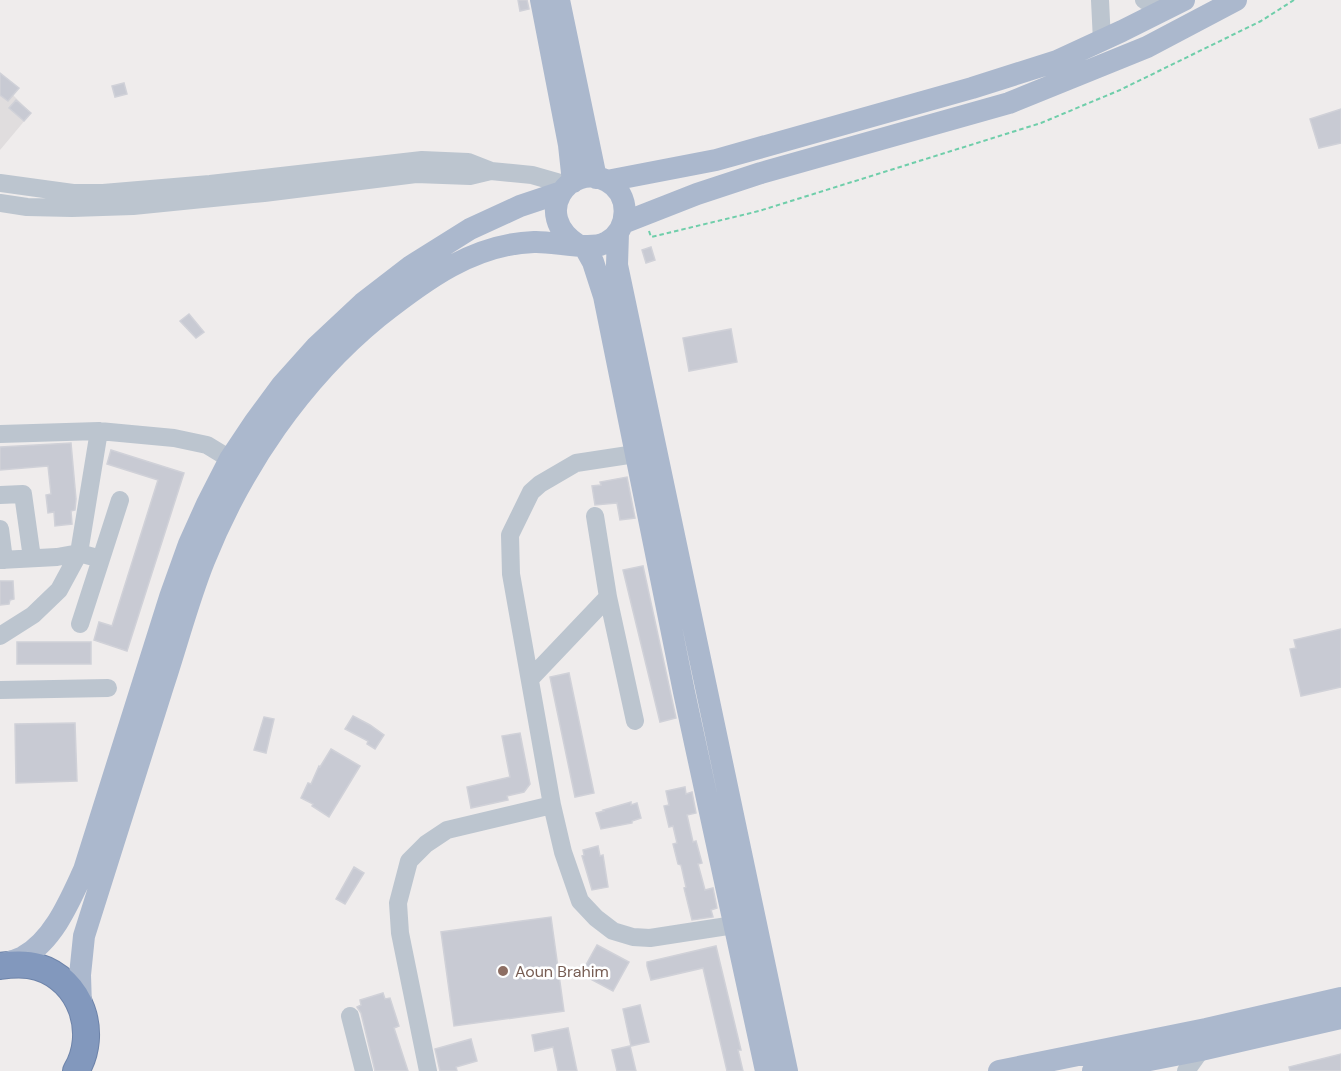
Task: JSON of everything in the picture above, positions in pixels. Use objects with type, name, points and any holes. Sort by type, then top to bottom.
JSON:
[{"type":"highway","points":[[0,966],[19,964],[38,967],[56,976],[71,989],[81,1006],[87,1024],[86,1044],[76,1071]]},
{"type":"main road","points":[[541,0],[569,145],[567,186],[556,203],[555,215],[558,226],[565,236],[581,245],[592,262],[604,296],[635,454],[766,1071]]},
{"type":"main road","points":[[559,0],[601,179],[616,189],[623,199],[625,211],[617,265],[787,1071]]},
{"type":"main road","points":[[81,1006],[80,975],[84,936],[204,561],[240,486],[269,437],[303,393],[377,318],[460,260],[498,246],[536,242],[602,245],[621,228],[644,214],[697,194],[761,173],[1009,103],[1147,48],[1236,0]]},
{"type":"main road","points":[[0,966],[24,956],[42,942],[64,911],[84,870],[170,597],[189,544],[230,459],[282,385],[316,346],[363,303],[411,266],[470,229],[584,178],[601,179],[716,160],[949,95],[1057,61],[1175,4]]},
{"type":"main road","points":[[1093,1071],[1341,998]]},
{"type":"main road","points":[[999,1071],[1341,1018]]},
{"type":"street","points":[[1100,0],[1102,41]]},
{"type":"street","points":[[1144,0],[1175,4]]},
{"type":"street","points":[[0,203],[27,207],[72,208],[422,160],[468,162],[491,171],[532,175],[567,186]]},
{"type":"street","points":[[0,183],[73,193],[173,195]]},
{"type":"street","points":[[0,434],[99,431],[174,438],[207,445],[230,459]]},
{"type":"street","points":[[0,636],[33,615],[59,590],[79,553],[99,431]]},
{"type":"street","points":[[635,454],[576,463],[540,484],[531,492],[510,535],[511,574],[552,805],[563,852],[580,902],[613,931],[633,937],[650,938],[734,925]]},
{"type":"street","points":[[0,495],[22,494],[32,558]]},
{"type":"street","points":[[80,624],[120,500]]},
{"type":"street","points":[[595,516],[608,597],[635,721]]},
{"type":"street","points":[[0,529],[2,560],[57,557],[79,553],[101,559]]},
{"type":"street","points":[[530,679],[608,597]]},
{"type":"street","points":[[0,690],[108,688]]},
{"type":"street","points":[[428,1071],[400,933],[398,903],[409,861],[426,844],[447,830],[552,805]]},
{"type":"street","points":[[350,1017],[364,1071]]},
{"type":"street","points":[[1186,1071],[1204,1039]]},
{"type":"path","points":[[644,214],[651,237],[759,211],[1041,123],[1120,90],[1261,21],[1294,0]]},
{"type":"shaded area","points":[[0,73],[19,88],[13,95],[31,113],[0,150]]},
{"type":"building","points":[[518,0],[527,0],[529,9],[520,11]]},
{"type":"building","points":[[0,73],[19,88],[8,101],[0,95]]},
{"type":"building","points":[[124,83],[127,94],[115,97],[112,86]]},
{"type":"building","points":[[16,100],[31,113],[24,121],[9,108]]},
{"type":"building","points":[[1341,109],[1341,143],[1319,148],[1310,119]]},
{"type":"building","points":[[651,247],[655,260],[646,263],[642,250]]},
{"type":"building","points":[[189,314],[204,332],[196,338],[180,321]]},
{"type":"building","points":[[731,329],[737,362],[689,371],[683,338]]},
{"type":"building","points":[[71,443],[75,510],[71,511],[72,524],[55,526],[54,512],[48,513],[46,495],[51,494],[48,466],[0,470],[0,447]]},
{"type":"building","points":[[111,450],[184,473],[127,651],[94,640],[99,622],[112,626],[158,480],[107,464]]},
{"type":"building","points":[[627,477],[635,518],[620,520],[617,503],[595,505],[592,486],[601,485],[600,482]]},
{"type":"building","points":[[643,566],[676,718],[660,722],[623,570]]},
{"type":"building","points":[[0,581],[13,581],[14,599],[10,600],[9,604],[0,605]]},
{"type":"building","points":[[1341,629],[1341,687],[1301,696],[1290,649],[1296,648],[1294,640]]},
{"type":"building","points":[[17,642],[91,642],[91,664],[17,664]]},
{"type":"building","points":[[569,673],[594,793],[575,797],[550,677]]},
{"type":"building","points":[[353,716],[384,735],[375,749],[367,744],[368,741],[345,729]]},
{"type":"building","points":[[264,717],[274,719],[266,753],[254,750]]},
{"type":"building","points":[[75,723],[77,781],[16,783],[15,724]]},
{"type":"building","points":[[520,733],[530,784],[524,792],[507,796],[508,800],[471,808],[467,787],[510,777],[502,736]]},
{"type":"building","points":[[331,749],[360,766],[329,817],[301,798],[308,783],[311,784],[319,766]]},
{"type":"building","points":[[685,787],[686,794],[692,792],[696,813],[687,815],[693,842],[696,841],[702,863],[698,864],[705,890],[713,888],[717,908],[711,910],[713,917],[692,920],[681,865],[678,864],[673,844],[677,843],[673,826],[669,827],[664,806],[669,805],[666,791]]},
{"type":"building","points":[[631,802],[631,805],[637,803],[641,818],[632,823],[601,829],[596,813]]},
{"type":"building","points":[[598,846],[600,856],[603,855],[608,887],[592,890],[582,856],[584,855],[583,850]]},
{"type":"building","points":[[354,867],[364,873],[345,904],[336,899]]},
{"type":"building","name":"Aoun Brahim","points":[[551,917],[564,1011],[454,1026],[441,932]]},
{"type":"building","points":[[597,945],[629,962],[613,991],[581,974]]},
{"type":"building","points":[[716,946],[741,1050],[738,1050],[743,1071],[727,1071],[703,968],[651,980],[647,966],[647,962]]},
{"type":"building","points":[[383,993],[385,999],[390,998],[399,1026],[394,1028],[408,1071],[375,1071],[361,1013],[357,1007],[361,1005],[360,1000]]},
{"type":"building","points":[[640,1005],[649,1042],[631,1046],[623,1009]]},
{"type":"building","points":[[568,1028],[577,1071],[558,1071],[553,1047],[535,1051],[532,1035]]},
{"type":"building","points":[[471,1039],[477,1061],[456,1067],[457,1071],[440,1071],[435,1049]]},
{"type":"building","points":[[630,1046],[636,1071],[617,1071],[612,1050]]},
{"type":"building","points":[[1341,1054],[1341,1071],[1290,1071],[1289,1067]]},
{"type":"place","name":"Aoun Brahim","points":[[503,971]]}]
